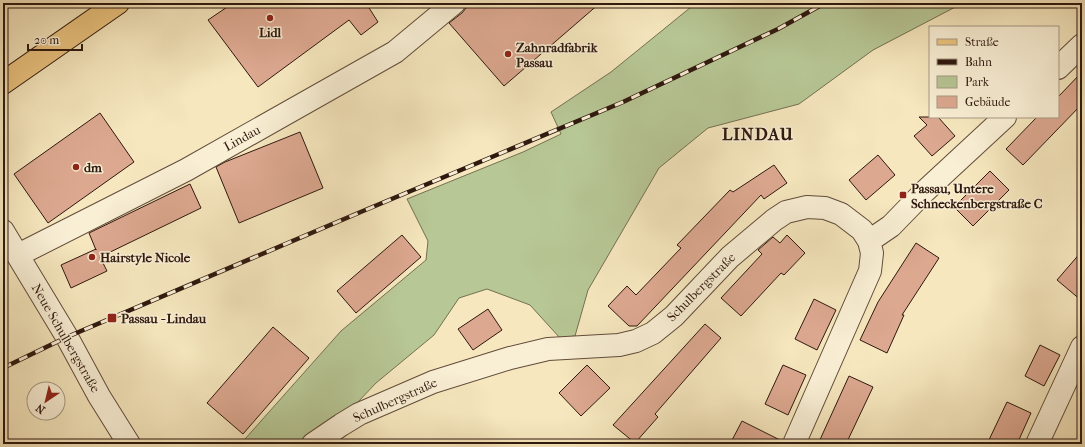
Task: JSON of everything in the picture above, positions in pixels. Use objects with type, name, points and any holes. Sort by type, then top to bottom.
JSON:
[{"type":"main road","points":[[3,83],[118,3]]},
{"type":"street","name":"Lindau","points":[[18,255],[186,170],[395,52],[454,3]]},
{"type":"street","points":[[1059,67],[1082,45]]},
{"type":"street","points":[[794,444],[870,272],[872,252],[869,241],[891,226],[924,192],[1004,118]]},
{"type":"street","name":"Schulbergstraße","points":[[314,444],[359,414],[433,382],[510,358],[548,349],[619,345],[636,341],[653,333],[674,316],[730,257],[774,220],[786,212],[807,207],[825,208],[841,214],[862,230],[869,241]]},
{"type":"street","name":"Neue Schulbergstraße","points":[[3,231],[67,338],[99,396],[129,444]]},
{"type":"street","points":[[1037,444],[1082,347]]},
{"type":"green space","points":[[696,3],[963,3],[873,50],[799,104],[708,128],[659,168],[588,290],[575,336],[560,338],[530,305],[487,289],[459,298],[434,335],[376,383],[357,403],[336,415],[296,444],[233,444],[245,439],[341,331],[426,260],[428,241],[407,199],[523,152],[561,134],[551,112],[611,72]]},
{"type":"building","points":[[233,3],[366,3],[378,22],[361,35],[349,20],[258,87],[208,20]]},
{"type":"building","name":"Zahnradfabrik Passau","points":[[470,3],[600,3],[504,86],[449,23],[462,13]]},
{"type":"building","points":[[1082,72],[1082,104],[1023,165],[1006,149],[1036,118],[1059,118],[1059,96]]},
{"type":"building","name":"dm","points":[[100,113],[134,162],[48,223],[14,174]]},
{"type":"building","points":[[919,117],[939,118],[955,136],[932,156],[914,136],[927,125]]},
{"type":"building","points":[[300,132],[323,188],[239,223],[216,167]]},
{"type":"building","points":[[878,155],[895,175],[866,200],[849,180]]},
{"type":"building","points":[[774,165],[787,183],[764,199],[761,195],[637,326],[629,326],[608,306],[627,286],[636,295],[681,248],[677,245],[730,190],[733,192]]},
{"type":"building","points":[[990,171],[1009,190],[973,226],[954,207]]},
{"type":"building","points":[[190,184],[201,208],[100,257],[107,271],[71,288],[61,265],[96,249],[89,233]]},
{"type":"building","points":[[402,235],[421,257],[356,313],[337,291]]},
{"type":"building","points":[[787,235],[805,253],[784,275],[781,273],[741,316],[721,298],[762,254],[758,250],[773,237],[780,243]]},
{"type":"building","points":[[916,243],[939,258],[902,315],[904,315],[887,353],[860,340],[878,302]]},
{"type":"building","points":[[1082,251],[1082,301],[1057,280]]},
{"type":"building","points":[[814,299],[836,310],[817,350],[795,339]]},
{"type":"building","points":[[488,309],[502,330],[473,350],[458,329]]},
{"type":"building","points":[[705,324],[721,338],[655,414],[658,417],[635,443],[613,425]]},
{"type":"building","points":[[273,327],[309,358],[243,434],[207,403]]},
{"type":"building","points":[[1040,345],[1060,355],[1044,386],[1025,376]]},
{"type":"building","points":[[587,365],[610,388],[581,416],[559,393]]},
{"type":"building","points":[[783,365],[806,375],[788,415],[765,404]]},
{"type":"building","points":[[849,376],[873,387],[846,444],[818,444]]},
{"type":"building","points":[[1007,402],[1031,413],[1017,444],[987,444]]},
{"type":"building","points":[[742,421],[782,441],[782,444],[730,444]]},
{"type":"railway","points":[[3,368],[67,337],[623,102],[778,29],[825,3]]},
{"type":"place","name":"Lidl","points":[[270,18]]},
{"type":"place","name":"Zahnradfabrik Passau","points":[[508,54]]},
{"type":"place","name":"dm","points":[[76,167]]},
{"type":"place","name":"Passau, Untere Schneckenbergstraße C","points":[[903,195]]},
{"type":"place","name":"Hairstyle Nicole","points":[[92,257]]},
{"type":"place","name":"Passau - Lindau","points":[[112,318]]},
{"type":"district","name":"LINDAU","points":[[758,134]]}]
